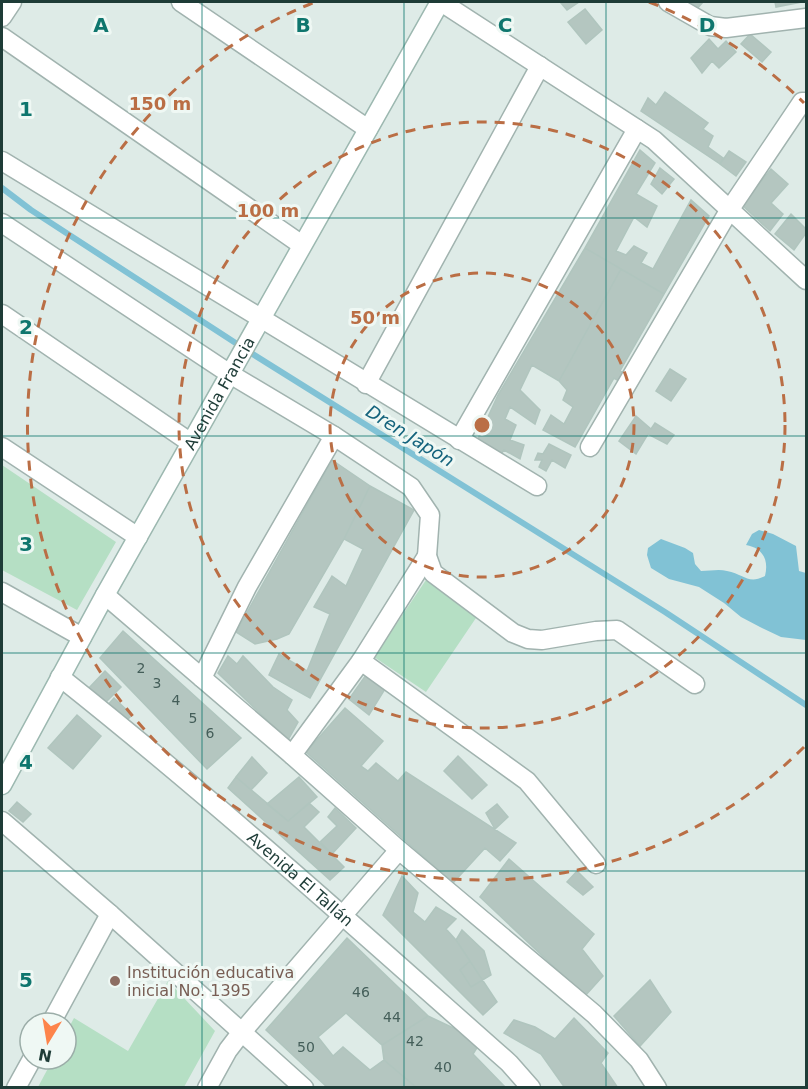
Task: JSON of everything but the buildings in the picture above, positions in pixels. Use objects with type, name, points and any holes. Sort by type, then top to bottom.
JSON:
[{"type":"street","points":[[2,17],[12,2]]},
{"type":"street","points":[[181,2],[368,129]]},
{"type":"street","points":[[440,2],[654,140],[807,280]]},
{"type":"street","name":"Avenida Francia","points":[[2,780],[440,2]]},
{"type":"street","points":[[668,2],[710,26],[726,28],[807,18]]},
{"type":"street","points":[[2,37],[302,246]]},
{"type":"street","points":[[366,384],[540,66]]},
{"type":"street","points":[[590,447],[730,209],[802,102],[807,102]]},
{"type":"street","points":[[459,440],[637,129]]},
{"type":"street","points":[[2,161],[258,325],[366,384],[537,486]]},
{"type":"street","points":[[2,223],[411,486],[430,515],[426,556],[361,661],[292,755]]},
{"type":"street","points":[[2,314],[191,443]]},
{"type":"street","points":[[202,678],[247,587],[334,436]]},
{"type":"street","points":[[2,447],[138,537]]},
{"type":"street","points":[[426,556],[433,573],[513,633],[528,639],[542,640],[617,630],[695,684]]},
{"type":"street","points":[[2,592],[82,637]]},
{"type":"street","points":[[105,595],[399,850],[594,1014],[639,1060],[657,1088]]},
{"type":"street","points":[[361,661],[527,781],[596,864]]},
{"type":"street","name":"Avenida El Tallán","points":[[60,677],[153,752],[343,916],[509,1063],[531,1088]]},
{"type":"street","points":[[2,821],[110,914],[304,1088]]},
{"type":"street","points":[[207,1088],[228,1050],[242,1032],[399,850]]},
{"type":"street","points":[[57,1011],[110,914]]},
{"type":"street","points":[[16,1088],[25,1071]]},
{"type":"green space","points":[[2,465],[116,542],[77,610],[2,570]]},
{"type":"green space","points":[[426,580],[478,615],[426,692],[374,657]]},
{"type":"green space","points":[[168,981],[215,1031],[184,1087],[38,1087],[47,1071],[78,1071],[78,1020],[128,1051]]},
{"type":"water","points":[[759,530],[773,534],[796,546],[799,571],[806,573],[806,640],[781,637],[741,617],[699,587],[669,579],[651,568],[647,555],[648,548],[661,539],[693,553],[695,564],[701,571],[724,570],[750,579],[759,578],[765,576],[765,560],[761,552],[746,545],[752,534]]},
{"type":"waterway","name":"Dren Japón","points":[[2,188],[31,210],[251,353],[665,612],[806,705]]},
{"type":"place","name":"Institución educativa inicial No. 1395","points":[[115,981]]}]
